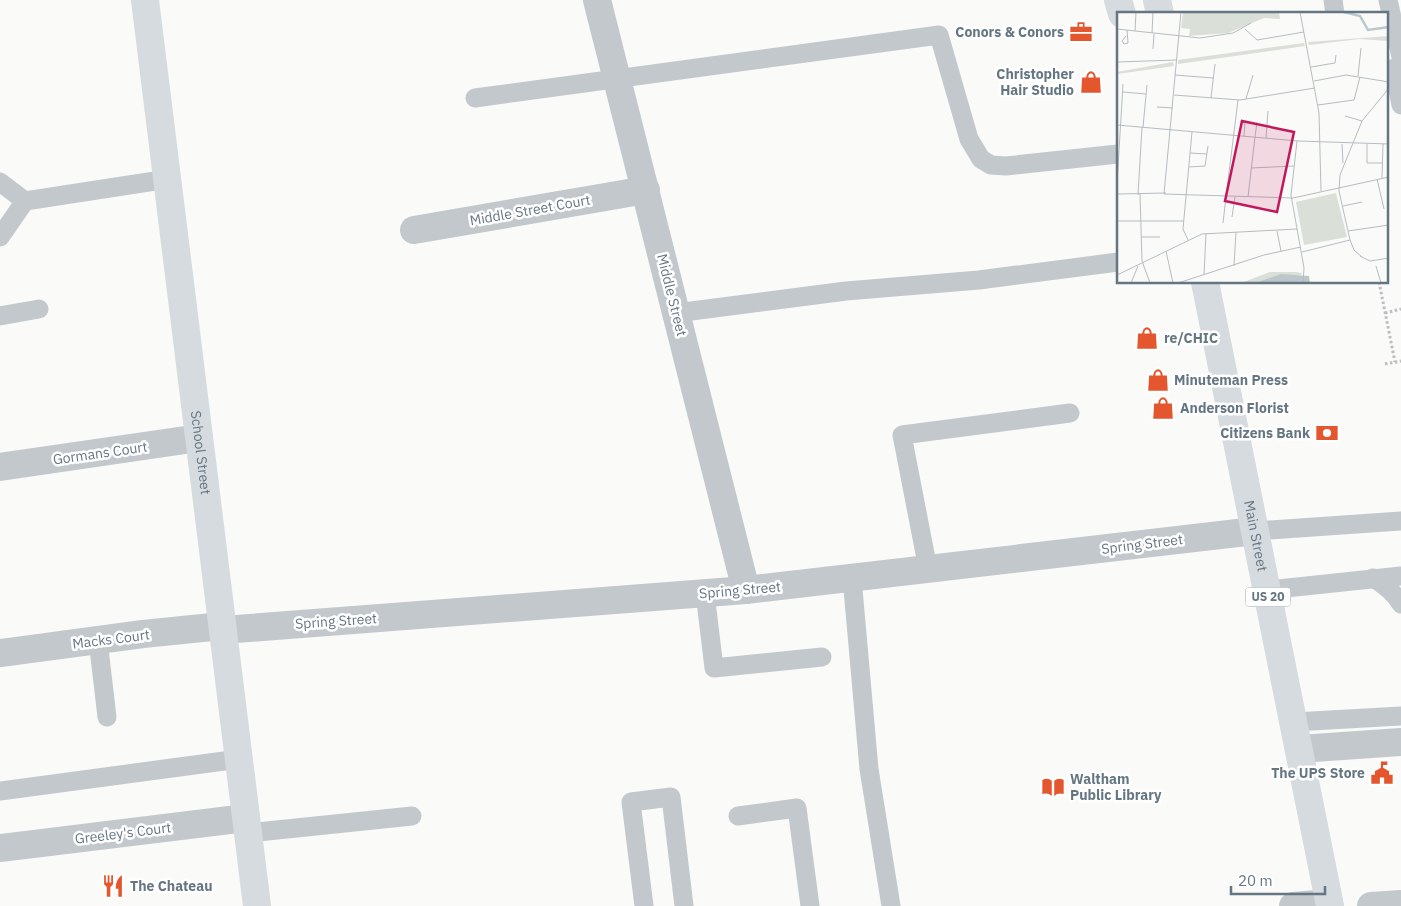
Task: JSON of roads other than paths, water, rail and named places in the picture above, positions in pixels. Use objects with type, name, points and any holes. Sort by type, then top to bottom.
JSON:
[{"type":"street","name":"School Street","points":[[145,0],[257,906]]},
{"type":"street","name":"Middle Street","points":[[597,0],[746,590]]},
{"type":"street","name":"Middle Street Court","points":[[414,230],[646,190]]},
{"type":"street","name":"Main Street","points":[[1205,284],[1330,904]]},
{"type":"street","name":"Gormans Court","points":[[0,467],[199,438]]},
{"type":"street","name":"Spring Street","points":[[223,628],[746,590],[1255,531]]},
{"type":"street","name":"Macks Court","points":[[0,653],[143,634],[223,628]]},
{"type":"street","points":[[1299,749],[1401,742]]},
{"type":"street","name":"Greeley's Court","points":[[0,848],[247,826]]},
{"type":"street","points":[[1293,906],[1330,904]]},
{"type":"street","points":[[1371,906],[1401,904]]},
{"type":"lane","points":[[1388,0],[1401,106]]},
{"type":"lane","points":[[475,98],[939,35],[969,139],[981,159],[990,165],[1006,166],[1117,154]]},
{"type":"lane","points":[[0,182],[26,201],[168,179]]},
{"type":"lane","points":[[0,237],[26,201]]},
{"type":"lane","points":[[676,313],[846,291],[979,280],[1117,262]]},
{"type":"lane","points":[[0,316],[39,309]]},
{"type":"lane","points":[[928,569],[902,435],[1070,413]]},
{"type":"lane","points":[[1255,531],[1401,521]]},
{"type":"lane","points":[[1267,590],[1401,576]]},
{"type":"lane","points":[[852,578],[869,769],[891,906]]},
{"type":"lane","points":[[1373,578],[1390,589],[1401,604]]},
{"type":"lane","points":[[705,593],[714,668],[822,657]]},
{"type":"lane","points":[[98,640],[107,717]]},
{"type":"lane","points":[[1294,722],[1397,713]]},
{"type":"lane","points":[[0,791],[239,759]]},
{"type":"lane","points":[[644,906],[631,802],[671,797],[684,906]]},
{"type":"lane","points":[[738,816],[797,808],[810,906]]},
{"type":"lane","points":[[247,826],[412,816]]},
{"type":"place","name":"Conors & Conors","points":[[1081,32]]},
{"type":"place","name":"Christopher Hair Studio","points":[[1091,82]]},
{"type":"place","name":"re/CHIC","points":[[1147,338]]},
{"type":"place","name":"Minuteman Press","points":[[1158,380]]},
{"type":"place","name":"Anderson Florist","points":[[1163,408]]},
{"type":"place","name":"Citizens Bank","points":[[1327,433]]},
{"type":"place","name":"The UPS Store","points":[[1382,773]]},
{"type":"place","name":"Waltham Public Library","points":[[1053,787]]},
{"type":"place","name":"The Chateau","points":[[113,886]]}]
